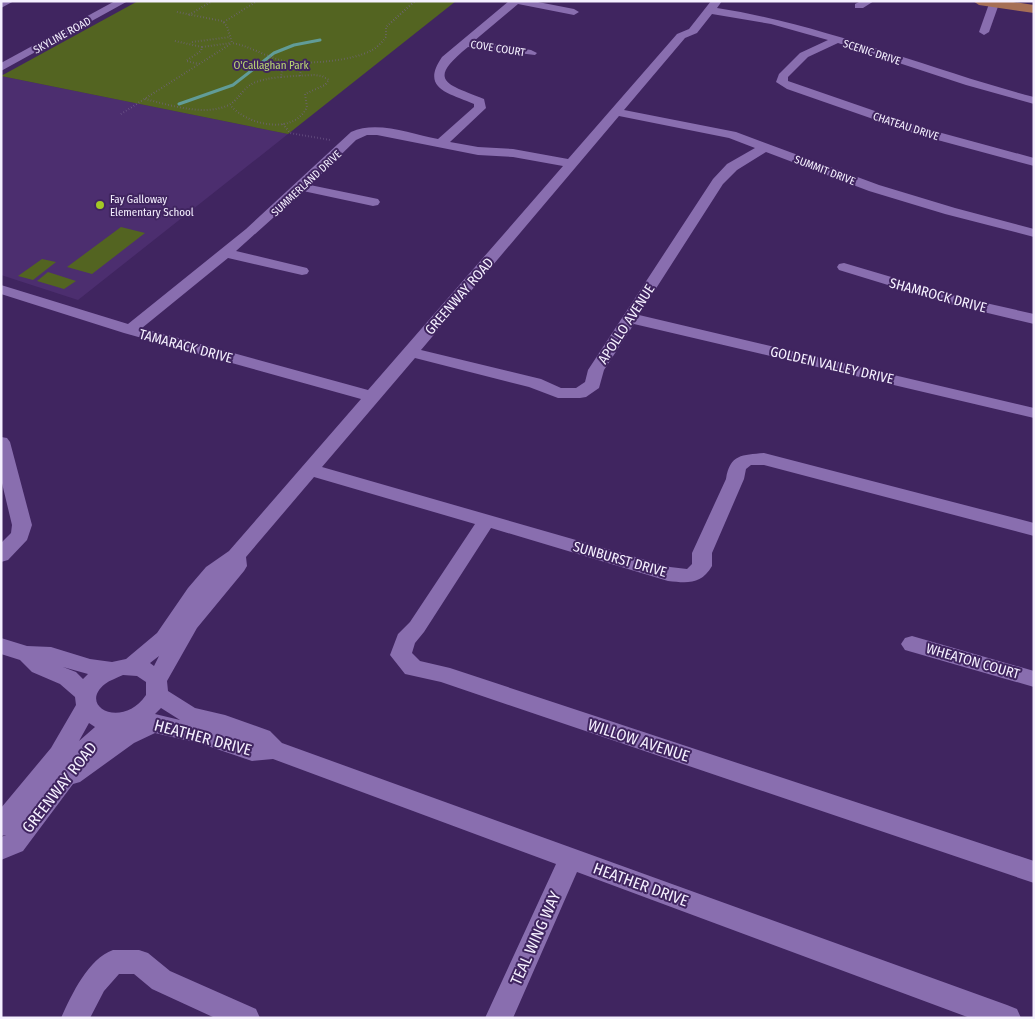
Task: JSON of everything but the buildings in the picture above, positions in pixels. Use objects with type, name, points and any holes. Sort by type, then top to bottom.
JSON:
[{"type":"main road","points":[[979,1],[1034,9]]},
{"type":"main road","points":[[1026,1],[1034,2]]},
{"type":"street","points":[[1,5],[8,1]]},
{"type":"street","name":"SKYLINE ROAD","points":[[1,68],[123,1]]},
{"type":"street","points":[[440,144],[471,114],[480,108],[480,102],[452,92],[440,83],[439,67],[446,60],[516,1],[574,12]]},
{"type":"street","name":"GREENWAY ROAD","points":[[121,668],[164,638],[208,577],[223,562],[236,556],[311,470],[681,36],[681,29],[707,6],[717,1]]},
{"type":"street","points":[[984,32],[995,2]]},
{"type":"street","name":"SCENIC DRIVE","points":[[707,6],[768,20],[962,81],[1034,101]]},
{"type":"street","name":"CHATEAU DRIVE","points":[[836,40],[804,55],[791,70],[782,76],[782,82],[791,87],[923,132],[1034,162]]},
{"type":"street","name":"COVE COURT","points":[[466,42],[531,53]]},
{"type":"street","name":"SUMMIT DRIVE","points":[[616,112],[714,130],[766,147],[874,188],[950,212],[1034,233]]},
{"type":"street","name":"SUMMERLAND DRIVE","points":[[130,330],[225,253],[301,187],[346,145],[351,136],[363,131],[377,131],[478,151],[513,153],[572,164]]},
{"type":"street","name":"APOLLO AVENUE","points":[[411,352],[535,383],[558,393],[580,392],[593,384],[596,370],[718,182],[732,168],[766,147]]},
{"type":"street","points":[[301,187],[373,202]]},
{"type":"street","points":[[225,253],[302,271]]},
{"type":"street","name":"SHAMROCK DRIVE","points":[[844,267],[956,302],[1034,319]]},
{"type":"street","name":"TAMARACK DRIVE","points":[[1,289],[130,330],[373,397]]},
{"type":"street","name":"GOLDEN VALLEY DRIVE","points":[[630,318],[1034,413]]},
{"type":"street","points":[[1,442],[22,525],[20,535],[1,554]]},
{"type":"street","name":"SUNBURST DRIVE","points":[[311,470],[668,574],[691,576],[702,566],[702,553],[735,480],[737,467],[746,460],[764,459],[1034,530]]},
{"type":"street","name":"WILLOW AVENUE","points":[[487,520],[417,627],[405,640],[401,655],[414,668],[442,674],[1034,872]]},
{"type":"street","name":"GREENWAY ROAD","points":[[156,687],[190,623],[237,566],[236,556]]},
{"type":"street","name":"WHEATON COURT","points":[[912,644],[1034,679]]},
{"type":"street","points":[[9,651],[51,655],[90,667],[121,668],[148,672],[156,687],[150,707],[134,722],[126,737],[62,782]]},
{"type":"street","points":[[9,651],[68,678],[86,700],[93,717],[134,722]]},
{"type":"street","points":[[86,700],[94,681],[121,668]]},
{"type":"street","name":"HEATHER DRIVE","points":[[156,687],[189,715],[225,724],[262,737],[274,750]]},
{"type":"street","name":"GREENWAY ROAD","points":[[1,826],[59,755],[86,700]]},
{"type":"street","name":"GREENWAY ROAD","points":[[1,849],[14,843],[89,744],[134,722]]},
{"type":"street","name":"HEATHER DRIVE","points":[[134,722],[203,735],[252,752],[274,750],[1007,1018]]},
{"type":"street","name":"TEAL WING WAY","points":[[499,1018],[571,858]]},
{"type":"street","points":[[76,1018],[95,982],[113,962],[139,962],[161,980],[246,1018]]},
{"type":"path","points":[[188,15],[212,1]]},
{"type":"path","points":[[178,12],[224,22],[257,1]]},
{"type":"path","points":[[176,41],[202,47],[232,43],[241,44],[274,57],[294,62],[342,58],[369,52],[380,45],[386,37],[386,27],[416,1]]},
{"type":"path","points":[[224,22],[232,43]]},
{"type":"path","points":[[189,43],[230,37]]},
{"type":"path","points":[[121,114],[232,43]]},
{"type":"path","points":[[200,64],[186,61],[201,51],[202,47]]},
{"type":"path","points":[[292,68],[294,62]]},
{"type":"path","points":[[280,78],[282,70],[292,68],[301,70],[300,76]]},
{"type":"path","points":[[145,99],[203,109],[219,109],[240,99],[248,87],[254,83],[300,76],[324,76],[328,78],[328,83],[305,94],[308,105],[304,112],[283,124],[249,120],[237,114],[230,105]]},
{"type":"path","points":[[283,124],[290,133],[335,141]]},
{"type":"shaded area","name":"Fay Galloway Elementary School","points":[[1,76],[288,134],[78,300],[1,275]]},
{"type":"green space","name":"O'Callaghan Park","points":[[138,1],[456,1],[288,134],[1,76]]},
{"type":"green space","points":[[121,227],[145,233],[92,274],[67,267]]},
{"type":"green space","points":[[42,259],[56,262],[33,280],[18,276]]},
{"type":"green space","points":[[48,272],[76,281],[64,289],[37,281]]},
{"type":"waterway","points":[[179,104],[233,85],[274,53],[294,45],[320,40]]},
{"type":"place","name":"Fay Galloway Elementary School","points":[[100,205]]}]
